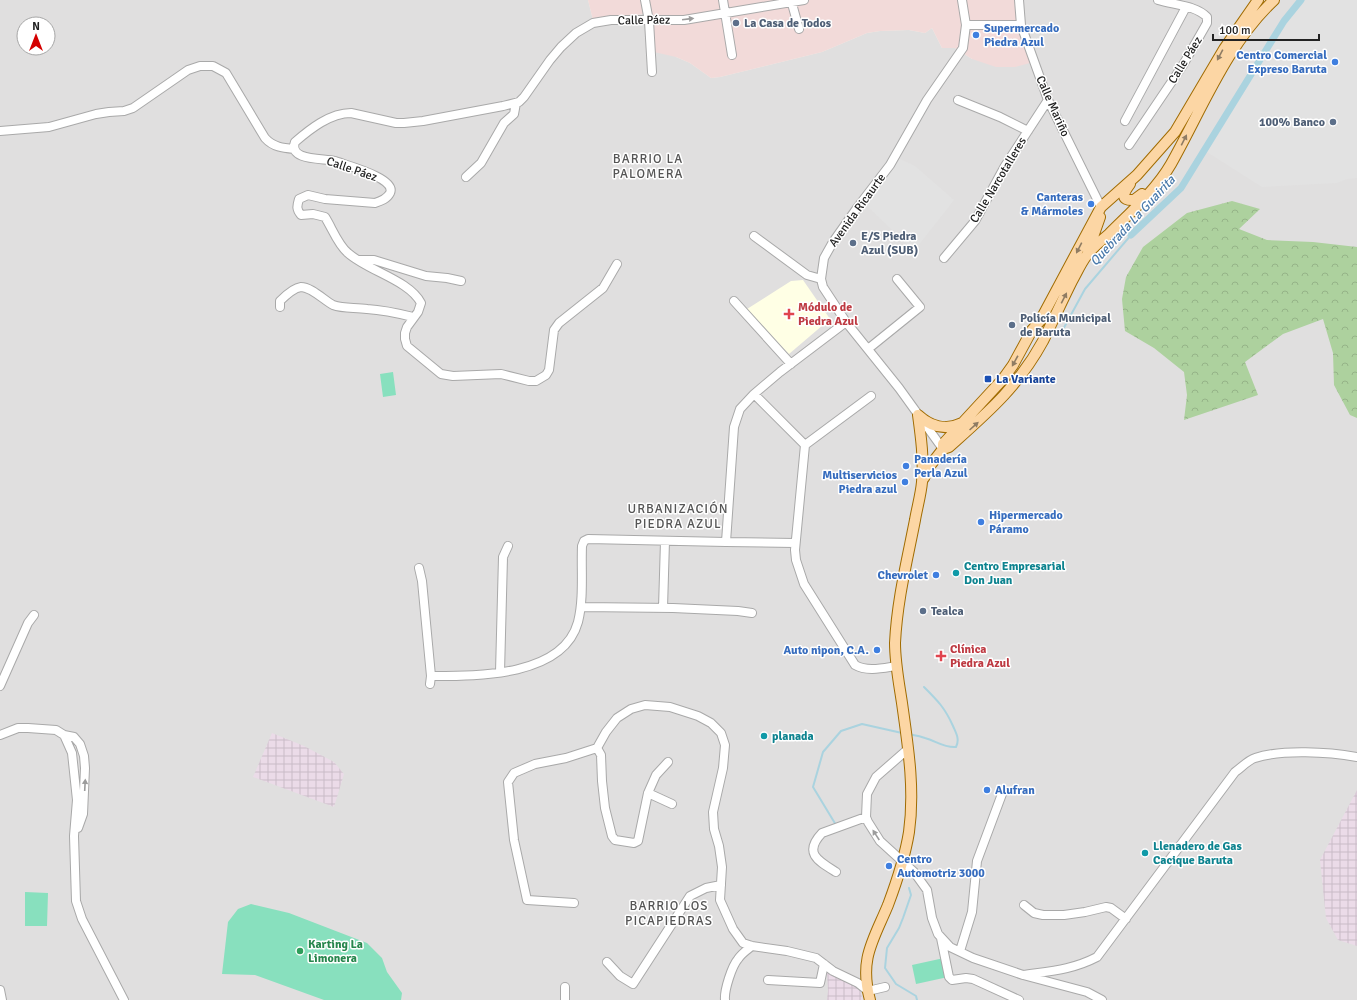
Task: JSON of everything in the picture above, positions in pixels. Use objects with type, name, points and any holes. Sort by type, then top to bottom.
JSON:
[{"type":"main road","points":[[1176,155],[1145,191],[1134,200],[1128,200],[1124,195],[1124,192],[1175,132],[1224,49],[1258,0]]},
{"type":"main road","points":[[1087,254],[1146,196],[1160,180],[1176,155],[1198,112],[1240,41],[1253,23],[1274,0]]},
{"type":"main road","points":[[922,482],[929,467],[943,449],[943,444],[1003,379],[1013,366],[1032,330],[1040,321],[1101,207],[1137,175]]},
{"type":"main road","points":[[943,449],[949,447],[1008,393],[1027,367],[1043,342],[1071,283],[1087,254],[1099,223],[1101,207]]},
{"type":"main road","points":[[918,415],[926,422],[939,427],[953,426],[964,421]]},
{"type":"main road","points":[[869,995],[865,972],[868,953],[890,900],[902,863],[909,832],[912,800],[908,749],[896,666],[895,644],[897,609],[922,482],[922,449],[918,415]]},
{"type":"street","points":[[645,0],[649,20],[652,72]]},
{"type":"street","points":[[723,0],[732,55]]},
{"type":"street","name":"Calle Páez","points":[[516,103],[524,98],[550,60],[561,47],[586,26],[602,21],[684,20],[804,0]]},
{"type":"street","name":"Avenida Ricaurte","points":[[821,279],[824,258],[833,242],[890,165],[927,100],[963,48],[966,25],[962,0]]},
{"type":"street","name":"Calle Mariño","points":[[1019,0],[1021,24],[1048,100],[1101,207]]},
{"type":"street","name":"Calle Páez","points":[[1129,145],[1183,65],[1208,23],[1208,17],[1202,12],[1158,0]]},
{"type":"street","points":[[791,1],[799,29]]},
{"type":"street","points":[[1125,121],[1186,7]]},
{"type":"street","points":[[966,25],[1021,24]]},
{"type":"street","points":[[0,131],[49,127],[96,114],[124,111],[133,108],[188,70],[200,66],[213,66],[226,73],[265,138],[271,144],[279,147],[294,149],[295,142],[298,139],[331,117],[344,113],[351,113],[396,123],[404,123],[423,121],[516,103],[514,114],[504,123],[481,163],[466,177]]},
{"type":"street","points":[[958,100],[1000,117],[1028,131]]},
{"type":"street","name":"Calle Narcotalleres","points":[[944,258],[975,221],[1005,166],[1048,100]]},
{"type":"street","name":"Calle Páez","points":[[294,149],[300,156],[328,159],[381,178],[390,185],[390,194],[381,201],[375,203],[325,199],[308,195],[299,199],[297,211],[301,215],[313,214],[325,217],[348,253],[408,288],[418,297],[421,303],[418,312],[412,317]]},
{"type":"street","points":[[754,236],[807,275],[821,279],[823,287],[846,322],[943,449]]},
{"type":"street","points":[[358,260],[374,260],[426,276],[461,281]]},
{"type":"street","points":[[280,307],[280,301],[284,297],[300,287],[308,289],[334,305],[388,311],[412,317],[405,333],[407,346],[442,374],[453,376],[501,374],[529,381],[536,381],[546,375],[550,370],[554,330],[558,323],[603,288],[617,264]]},
{"type":"street","points":[[868,349],[920,307],[897,279]]},
{"type":"street","points":[[734,301],[791,364]]},
{"type":"street","points":[[726,542],[734,427],[740,409],[754,394],[846,322]]},
{"type":"street","points":[[754,394],[805,445]]},
{"type":"street","points":[[871,396],[805,445],[795,543],[796,560],[804,584],[851,660],[860,668],[870,669],[896,666]]},
{"type":"street","points":[[419,568],[422,581],[430,680],[500,672],[537,663],[558,652],[568,643],[574,634],[578,622],[581,607],[582,546],[584,541],[588,539],[795,543]]},
{"type":"street","points":[[663,608],[665,541]]},
{"type":"street","points":[[500,672],[503,557],[508,546]]},
{"type":"street","points":[[581,607],[663,608],[738,611],[752,613]]},
{"type":"street","points":[[0,686],[28,623],[34,615]]},
{"type":"street","points":[[574,903],[527,900],[514,840],[508,782],[514,773],[535,764],[566,758],[597,748],[606,732],[617,718],[631,709],[645,705],[670,707],[698,716],[711,723],[721,733],[724,745],[723,768],[713,812],[714,829],[719,846],[722,866],[720,900],[732,929],[743,943],[752,946],[794,952],[816,958],[833,971],[858,983],[869,995],[885,987]]},
{"type":"street","points":[[0,735],[18,728],[56,730],[64,735],[74,737],[80,744],[86,768],[83,814],[74,836]]},
{"type":"street","points":[[64,735],[72,753],[77,800],[74,836],[76,902],[82,920],[124,1000]]},
{"type":"street","points":[[597,748],[601,755],[605,808],[612,836],[615,840],[634,843],[638,841],[648,793],[656,775],[668,762]]},
{"type":"street","points":[[908,749],[876,777],[867,794],[866,817],[880,841],[902,863],[914,872],[927,890],[932,918],[938,934],[950,947],[973,958],[1023,975],[1087,992],[1102,1000]]},
{"type":"street","points":[[1023,975],[1069,969],[1097,958],[1235,772],[1254,758],[1282,753],[1338,754],[1357,757]]},
{"type":"street","points":[[648,793],[672,804]]},
{"type":"street","points":[[960,952],[972,912],[977,861],[1002,794]]},
{"type":"street","points":[[836,872],[818,861],[814,855],[814,845],[818,837],[822,832],[866,817]]},
{"type":"street","points":[[607,962],[620,976],[632,984],[690,896],[706,888],[721,885]]},
{"type":"street","points":[[1024,905],[1034,913],[1043,915],[1064,915],[1106,907],[1111,908],[1126,919]]},
{"type":"street","points":[[941,937],[949,977],[952,980],[966,978],[973,979],[1019,1000]]},
{"type":"street","points":[[725,1000],[726,990],[737,960],[752,946]]},
{"type":"street","points":[[768,980],[820,983],[824,964]]},
{"type":"street","points":[[565,987],[565,1000]]},
{"type":"street","points":[[0,990],[2,1000]]},
{"type":"shaded area","points":[[0,0],[588,0],[593,20],[651,13],[676,57],[690,63],[711,78],[822,52],[867,33],[880,31],[909,30],[925,33],[932,28],[942,48],[955,48],[972,59],[1017,28],[1016,0],[1357,0],[1357,1000],[0,1000]]},
{"type":"shaded area","points":[[588,0],[1016,0],[1017,28],[1030,63],[1015,67],[996,67],[972,59],[955,48],[942,48],[932,28],[925,33],[909,30],[867,33],[822,52],[711,78],[690,63],[676,57],[654,52],[651,13],[593,20]]},
{"type":"shaded area","name":"Centro Comercial Expreso Baruta","points":[[1305,0],[1357,0],[1357,178],[1347,179],[1337,183],[1262,187],[1207,152],[1255,69],[1297,7]]},
{"type":"shaded area","points":[[898,158],[915,166],[954,200],[914,251],[865,204]]},
{"type":"shaded area","name":"Módulo de Piedra Azul","points":[[803,280],[830,319],[789,354],[747,309],[791,281]]},
{"type":"shaded area","points":[[272,733],[304,746],[334,762],[344,774],[334,807],[253,777]]},
{"type":"shaded area","points":[[1357,790],[1357,946],[1338,940],[1326,918],[1320,860]]},
{"type":"shaded area","points":[[827,971],[834,976],[858,983],[863,1000],[827,1000]]},
{"type":"green space","points":[[1232,201],[1260,209],[1239,229],[1267,240],[1313,242],[1357,247],[1357,418],[1350,415],[1334,385],[1333,353],[1323,319],[1283,334],[1245,362],[1258,395],[1184,420],[1187,395],[1184,372],[1154,348],[1125,331],[1122,299],[1126,277],[1143,247],[1187,213]]},
{"type":"green space","points":[[393,372],[396,395],[383,397],[380,374]]},
{"type":"green space","points":[[25,892],[48,893],[47,926],[25,926]]},
{"type":"green space","name":"Karting La Limonera","points":[[251,904],[289,913],[367,943],[382,958],[387,972],[402,993],[401,1000],[324,1000],[255,975],[222,974],[228,922],[238,909]]},
{"type":"green space","points":[[944,958],[948,977],[916,984],[912,965]]},
{"type":"waterway","name":"Quebrada La Guairita","points":[[1131,235],[1181,188],[1284,21],[1301,0]]},
{"type":"waterway","name":"Quebrada La Guairita","points":[[1060,335],[1085,289],[1131,235]]},
{"type":"waterway","name":"Quebrada La Guairita","points":[[909,734],[952,747],[956,747],[957,744],[958,739],[947,714],[924,687]]},
{"type":"waterway","name":"Quebrada La Guairita","points":[[836,825],[813,787],[823,752],[841,731],[862,724],[902,733]]},
{"type":"waterway","name":"Quebrada La Guairita","points":[[909,888],[911,895],[899,928],[887,948],[885,968],[896,984],[916,996],[917,1000]]},
{"type":"place","name":"La Casa de Todos","points":[[736,23]]},
{"type":"place","name":"Supermercado Piedra Azul","points":[[976,35]]},
{"type":"place","name":"Centro Comercial Expreso Baruta","points":[[1335,62]]},
{"type":"place","name":"100% Banco","points":[[1333,122]]},
{"type":"place","name":"Canteras & Mármoles","points":[[1091,204]]},
{"type":"place","name":"E/S Piedra Azul (SUB)","points":[[853,243]]},
{"type":"place","name":"Módulo de Piedra Azul","points":[[789,314]]},
{"type":"place","name":"Policía Municipal de Baruta","points":[[1012,325]]},
{"type":"place","name":"La Variante","points":[[988,379]]},
{"type":"place","name":"Panadería Perla Azul","points":[[906,466]]},
{"type":"place","name":"Multiservicios Piedra azul","points":[[905,482]]},
{"type":"place","name":"Hipermercado Páramo","points":[[981,522]]},
{"type":"place","name":"Centro Empresarial Don Juan","points":[[956,573]]},
{"type":"place","name":"Chevrolet","points":[[936,575]]},
{"type":"place","name":"Tealca","points":[[923,611]]},
{"type":"place","name":"Auto nipon, C.A.","points":[[877,650]]},
{"type":"place","name":"Clínica Piedra Azul","points":[[941,656]]},
{"type":"place","name":"planada","points":[[764,736]]},
{"type":"place","name":"Alufran","points":[[987,790]]},
{"type":"place","name":"Llenadero de Gas Cacique Baruta","points":[[1145,853]]},
{"type":"place","name":"Centro Automotriz 3000","points":[[889,866]]},
{"type":"place","name":"Karting La Limonera","points":[[300,951]]},
{"type":"district","name":"BARRIO LA PALOMERA","points":[[648,166]]},
{"type":"district","name":"URBANIZACIÓN PIEDRA AZUL","points":[[678,516]]},
{"type":"district","name":"BARRIO LOS PICAPIEDRAS","points":[[669,912]]}]
